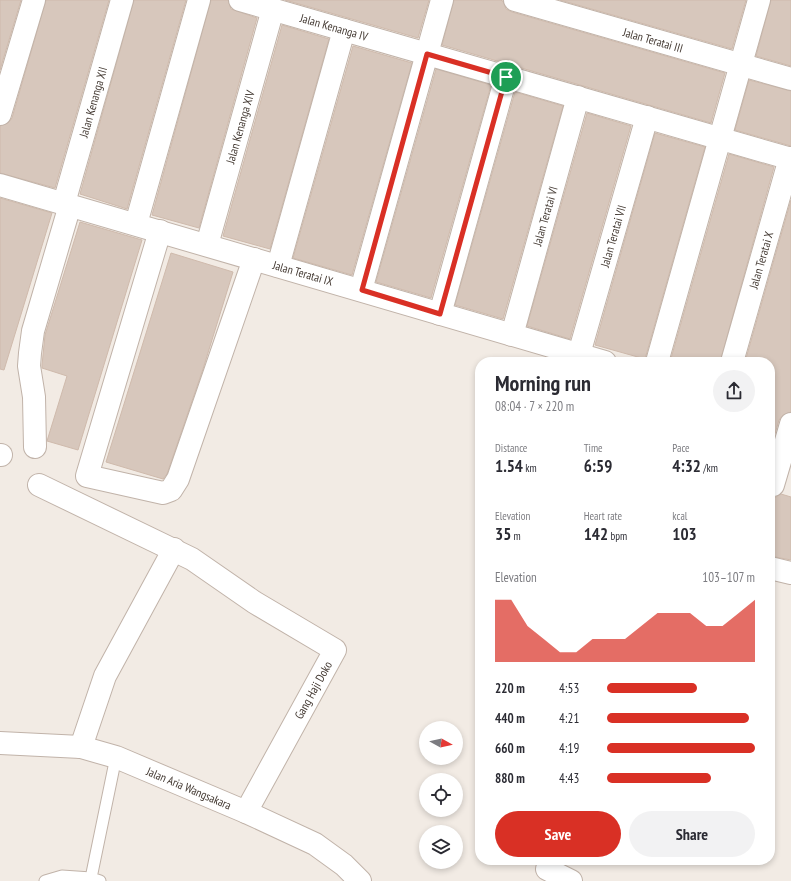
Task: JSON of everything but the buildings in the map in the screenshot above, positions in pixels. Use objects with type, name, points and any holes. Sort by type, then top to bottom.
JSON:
[{"type":"street","points":[[0,114],[34,0]]},
{"type":"street","name":"Jalan Kenanga XII","points":[[35,447],[34,397],[29,366],[33,331],[122,0]]},
{"type":"street","points":[[136,224],[199,0]]},
{"type":"street","name":"Jalan Kenanga IV","points":[[240,0],[791,158]]},
{"type":"street","points":[[362,290],[442,0]]},
{"type":"street","name":"Jalan Teratai III","points":[[515,0],[791,79]]},
{"type":"street","points":[[658,357],[760,0]]},
{"type":"street","name":"Jalan Kenanga XIV","points":[[207,245],[272,9]]},
{"type":"street","points":[[278,266],[344,30]]},
{"type":"street","points":[[440,314],[506,77]]},
{"type":"street","name":"Jalan Teratai VI","points":[[512,335],[578,97]]},
{"type":"street","name":"Jalan Teratai VII","points":[[579,354],[647,117]]},
{"type":"street","name":"Jalan Teratai X","points":[[733,357],[791,158]]},
{"type":"street","name":"Jalan Teratai IX","points":[[0,185],[589,357]]},
{"type":"street","points":[[160,231],[87,476],[163,493],[171,490],[178,479],[254,259]]},
{"type":"street","points":[[778,487],[791,424]]},
{"type":"street","points":[[39,486],[174,549],[105,676],[81,747]]},
{"type":"street","name":"Gang Haji Doko","points":[[174,549],[192,559],[254,602],[335,650],[246,812]]},
{"type":"street","points":[[775,569],[791,572]]},
{"type":"street","name":"Jalan Aria Wangsakara","points":[[0,743],[81,747],[116,757],[246,812],[315,844],[344,864],[360,881]]},
{"type":"street","points":[[546,870],[571,881]]},
{"type":"lane","points":[[45,881],[62,876],[96,879],[116,757]]},
{"type":"route","points":[[427,54],[506,77],[440,314],[362,290],[427,54]]}]
